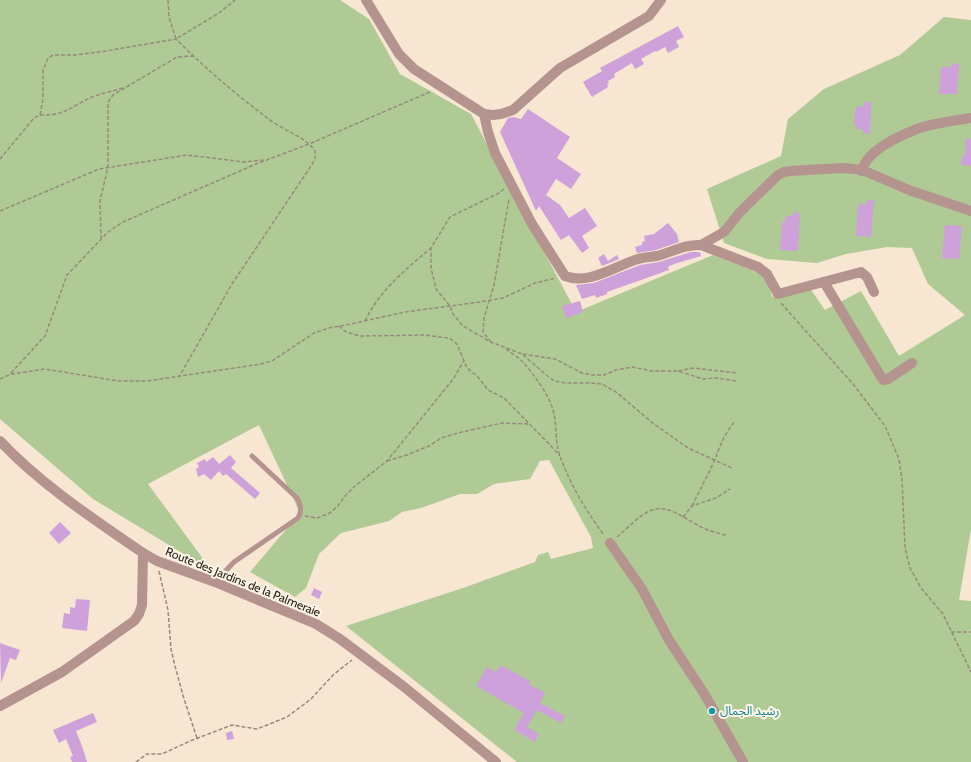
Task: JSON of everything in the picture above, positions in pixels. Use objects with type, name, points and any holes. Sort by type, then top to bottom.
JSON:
[{"type":"street","points":[[366,0],[398,54],[414,69],[443,86],[484,114],[493,115],[513,110],[560,68],[649,16],[661,0]]},
{"type":"street","points":[[484,114],[495,153],[532,224],[565,276],[573,279],[588,278],[637,259],[658,255],[693,245],[702,245],[758,267],[767,274],[778,294],[861,272],[867,277],[874,292]]},
{"type":"street","points":[[862,171],[863,165],[878,148],[917,129],[940,123],[971,118]]},
{"type":"street","points":[[702,245],[724,232],[740,212],[770,182],[784,172],[840,168],[862,171],[909,190],[971,211]]},
{"type":"street","points":[[824,282],[883,380],[888,379],[912,363]]},
{"type":"street","name":"Route des Jardins de la Palmeraie","points":[[0,441],[16,458],[40,478],[143,553],[157,561],[215,582],[316,624],[340,639],[403,686],[496,762]]},
{"type":"street","points":[[610,543],[642,589],[669,640],[705,695],[743,762]]},
{"type":"street","points":[[0,706],[62,672],[134,621],[139,614],[142,605],[143,553]]},
{"type":"lane","points":[[215,582],[234,562],[298,518],[300,515],[300,502],[297,498],[252,456]]},
{"type":"path","points":[[168,0],[169,17],[176,39],[193,56],[267,118],[309,144],[315,151],[316,157],[232,284],[178,376]]},
{"type":"path","points":[[40,115],[43,99],[43,70],[48,58],[53,55],[75,55],[106,51],[176,39],[219,13],[235,0]]},
{"type":"path","points":[[101,239],[100,201],[108,168],[108,103],[113,95],[177,57],[193,56]]},
{"type":"path","points":[[11,374],[45,336],[67,275],[108,232],[123,222],[268,159],[309,144],[443,86]]},
{"type":"path","points":[[0,158],[34,118],[40,115],[63,112],[102,93],[125,88]]},
{"type":"path","points":[[0,211],[100,169],[187,156],[244,162],[268,159]]},
{"type":"path","points":[[365,321],[370,310],[384,292],[403,272],[431,248],[450,217],[499,193],[511,183]]},
{"type":"path","points":[[491,342],[483,332],[484,318],[498,263],[509,198]]},
{"type":"path","points":[[431,248],[431,268],[436,289],[450,306],[453,314],[463,326],[503,347],[522,354],[555,359],[582,373],[593,375],[604,375],[616,370],[632,367],[652,371],[678,371],[693,368],[737,373]]},
{"type":"path","points":[[0,379],[11,374],[45,369],[118,382],[147,381],[261,364],[272,361],[314,333],[329,328],[405,312],[503,298],[535,283],[565,276]]},
{"type":"path","points":[[778,294],[782,305],[853,384],[885,426],[899,459],[905,548],[910,568],[921,588],[943,614],[971,672]]},
{"type":"path","points":[[339,326],[346,332],[360,336],[425,335],[449,338],[457,344],[467,368],[478,377],[488,390],[504,398],[561,458]]},
{"type":"path","points":[[503,347],[522,361],[549,398],[554,412],[557,446],[561,458],[578,495],[589,514],[610,543],[635,521],[652,510],[664,508],[707,530],[726,535]]},
{"type":"path","points":[[522,354],[554,381],[567,384],[602,384],[616,392],[664,431],[688,448],[732,468]]},
{"type":"path","points":[[300,515],[317,518],[330,513],[355,486],[386,461],[454,378],[464,360]]},
{"type":"path","points":[[678,371],[703,379],[717,378],[736,381]]},
{"type":"path","points":[[683,517],[692,506],[714,461],[719,446],[734,422]]},
{"type":"path","points":[[386,461],[407,455],[429,446],[441,438],[458,433],[502,423],[529,424]]},
{"type":"path","points":[[692,506],[716,498],[730,489]]},
{"type":"path","points":[[157,561],[160,581],[168,610],[171,649],[184,699],[198,739]]},
{"type":"path","points":[[951,632],[971,632]]},
{"type":"path","points":[[136,762],[148,754],[162,754],[232,726],[257,729],[287,717],[311,699],[333,675],[359,654]]},
{"type":"green space","points":[[0,0],[340,0],[369,19],[400,74],[471,114],[576,312],[713,255],[767,276],[772,297],[807,284],[825,310],[861,291],[899,356],[965,315],[928,284],[912,248],[887,247],[846,254],[817,263],[767,259],[724,243],[707,189],[781,156],[788,119],[824,89],[900,55],[944,17],[971,20],[971,529],[959,600],[971,601],[971,762],[517,762],[346,626],[463,588],[535,562],[538,555],[548,552],[551,559],[593,548],[591,537],[549,460],[540,461],[530,479],[494,484],[477,494],[460,494],[421,508],[402,512],[389,521],[341,533],[319,554],[306,588],[295,597],[250,572],[300,513],[259,425],[148,484],[212,571],[93,499],[0,419]]},
{"type":"building","points":[[678,26],[684,37],[676,41],[679,47],[668,53],[665,47],[656,52],[655,51],[641,59],[644,64],[635,69],[632,63],[614,74],[615,77],[608,81],[608,87],[592,97],[583,82],[602,71],[600,68]]},
{"type":"building","points":[[952,63],[959,64],[957,94],[939,94],[941,67],[951,67]]},
{"type":"building","points":[[864,102],[871,102],[870,134],[863,133],[863,129],[856,129],[857,126],[854,125],[855,109],[859,106],[864,106]]},
{"type":"building","points":[[528,109],[570,137],[557,158],[581,174],[571,189],[556,179],[546,195],[560,205],[569,218],[585,208],[597,226],[582,236],[589,248],[582,253],[569,235],[561,240],[539,206],[536,211],[500,132],[508,118],[513,117],[521,119]]},
{"type":"building","points":[[966,139],[971,139],[971,166],[961,165],[962,155],[965,155]]},
{"type":"building","points":[[867,200],[874,200],[871,237],[856,236],[858,204],[866,205]]},
{"type":"building","points":[[793,212],[800,213],[798,251],[780,250],[782,222],[785,222],[786,216],[793,216]]},
{"type":"building","points":[[668,223],[677,234],[679,242],[656,250],[637,253],[635,247],[642,245],[642,242],[645,241],[644,236],[654,234]]},
{"type":"building","points":[[945,225],[962,226],[959,259],[942,258]]},
{"type":"building","points":[[691,252],[700,252],[701,256],[674,264],[668,267],[669,270],[607,292],[607,294],[596,298],[595,295],[582,299],[576,285],[594,283],[640,265],[659,262]]},
{"type":"building","points":[[604,254],[608,261],[617,255],[619,259],[602,266],[598,258]]},
{"type":"building","points":[[580,301],[583,312],[566,318],[562,306]]},
{"type":"building","points":[[230,455],[236,462],[231,468],[260,493],[255,499],[226,474],[223,476],[219,471],[211,480],[204,474],[198,477],[196,469],[199,467],[197,463],[205,459],[206,462],[213,457],[219,464]]},
{"type":"building","points":[[60,522],[71,533],[59,544],[49,533]]},
{"type":"building","points":[[314,588],[322,592],[319,599],[311,595]]},
{"type":"building","points":[[76,599],[90,600],[87,631],[62,628],[64,613],[70,614],[70,607],[75,608]]},
{"type":"building","points":[[0,643],[20,650],[16,660],[10,658],[1,683]]},
{"type":"building","points":[[500,665],[530,681],[529,684],[545,693],[540,703],[565,716],[561,723],[537,710],[527,727],[539,734],[535,742],[514,730],[524,713],[476,686],[487,667],[496,672]]},
{"type":"building","points":[[93,713],[97,722],[76,731],[87,762],[72,762],[70,757],[73,756],[66,739],[59,743],[53,730]]},
{"type":"building","points":[[232,731],[234,739],[227,740],[226,733]]},
{"type":"place","name":"رشيد الجمال","points":[[712,711]]}]
